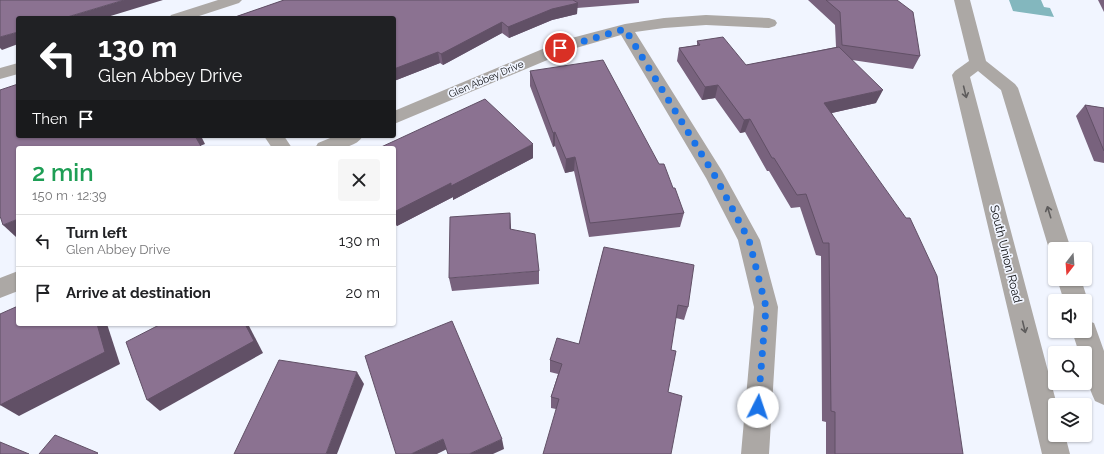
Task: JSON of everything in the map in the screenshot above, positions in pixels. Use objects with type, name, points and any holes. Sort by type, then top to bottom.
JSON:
[{"type":"street","points":[[197,15],[234,0]]},
{"type":"street","points":[[962,0],[978,63],[1009,88],[1058,242]]},
{"type":"street","name":"Glen Abbey Drive","points":[[396,117],[551,51],[570,44],[625,29],[664,23],[706,20],[769,23]]},
{"type":"street","points":[[625,29],[715,176],[749,240],[766,307],[755,454]]},
{"type":"street","name":"South Union Road","points":[[978,63],[961,74],[1056,454]]},
{"type":"street","points":[[0,74],[16,69]]},
{"type":"street","points":[[330,146],[348,138]]},
{"type":"street","points":[[0,288],[16,282]]},
{"type":"street","points":[[1087,338],[1104,392]]},
{"type":"water","points":[[1009,0],[1041,0],[1044,7],[1050,8],[1054,17],[1013,11]]},
{"type":"building","points":[[0,0],[124,0],[71,16],[16,16],[16,33],[0,37]]},
{"type":"building","points":[[284,0],[573,0],[578,3],[552,9],[508,27],[502,22],[441,54],[438,52],[396,68],[396,16],[238,16]]},
{"type":"building","points":[[826,0],[897,0],[913,12],[920,56],[842,45],[840,12]]},
{"type":"building","points":[[723,37],[746,65],[839,47],[883,90],[824,103],[906,218],[910,218],[937,276],[963,454],[835,454],[835,412],[831,411],[829,243],[823,243],[806,194],[797,195],[774,158],[772,158],[750,119],[744,120],[718,85],[705,87],[679,48],[700,45],[697,41]]},
{"type":"building","points":[[603,60],[659,164],[664,164],[684,213],[590,223],[575,157],[566,159],[555,132],[553,133],[530,71]]},
{"type":"building","points":[[16,85],[16,138],[196,138],[201,146],[16,146],[16,220],[3,225],[0,216],[0,90]]},
{"type":"building","points":[[485,99],[533,144],[451,186],[451,183],[396,211],[396,146],[383,146]]},
{"type":"building","points":[[1085,105],[1104,108],[1104,151]]},
{"type":"building","points":[[510,213],[510,229],[535,234],[539,271],[449,278],[450,217]]},
{"type":"building","points":[[604,247],[694,265],[688,307],[678,305],[671,350],[676,351],[668,392],[682,396],[671,454],[543,454],[559,399],[551,397],[562,364],[550,360],[557,338],[579,344]]},
{"type":"building","points":[[16,307],[16,326],[98,326],[105,352],[0,405],[0,314]]},
{"type":"building","points":[[452,321],[502,439],[469,454],[448,454],[443,439],[411,454],[396,454],[365,356]]},
{"type":"building","points":[[157,326],[246,326],[254,341],[147,400],[126,342]]},
{"type":"building","points":[[279,360],[357,372],[326,454],[234,454]]},
{"type":"building","points":[[55,435],[98,453],[39,454]]},
{"type":"building","points":[[0,442],[29,454],[0,454]]},
{"type":"route","points":[[560,48],[625,29],[715,176],[749,240],[766,307],[758,407]]}]
